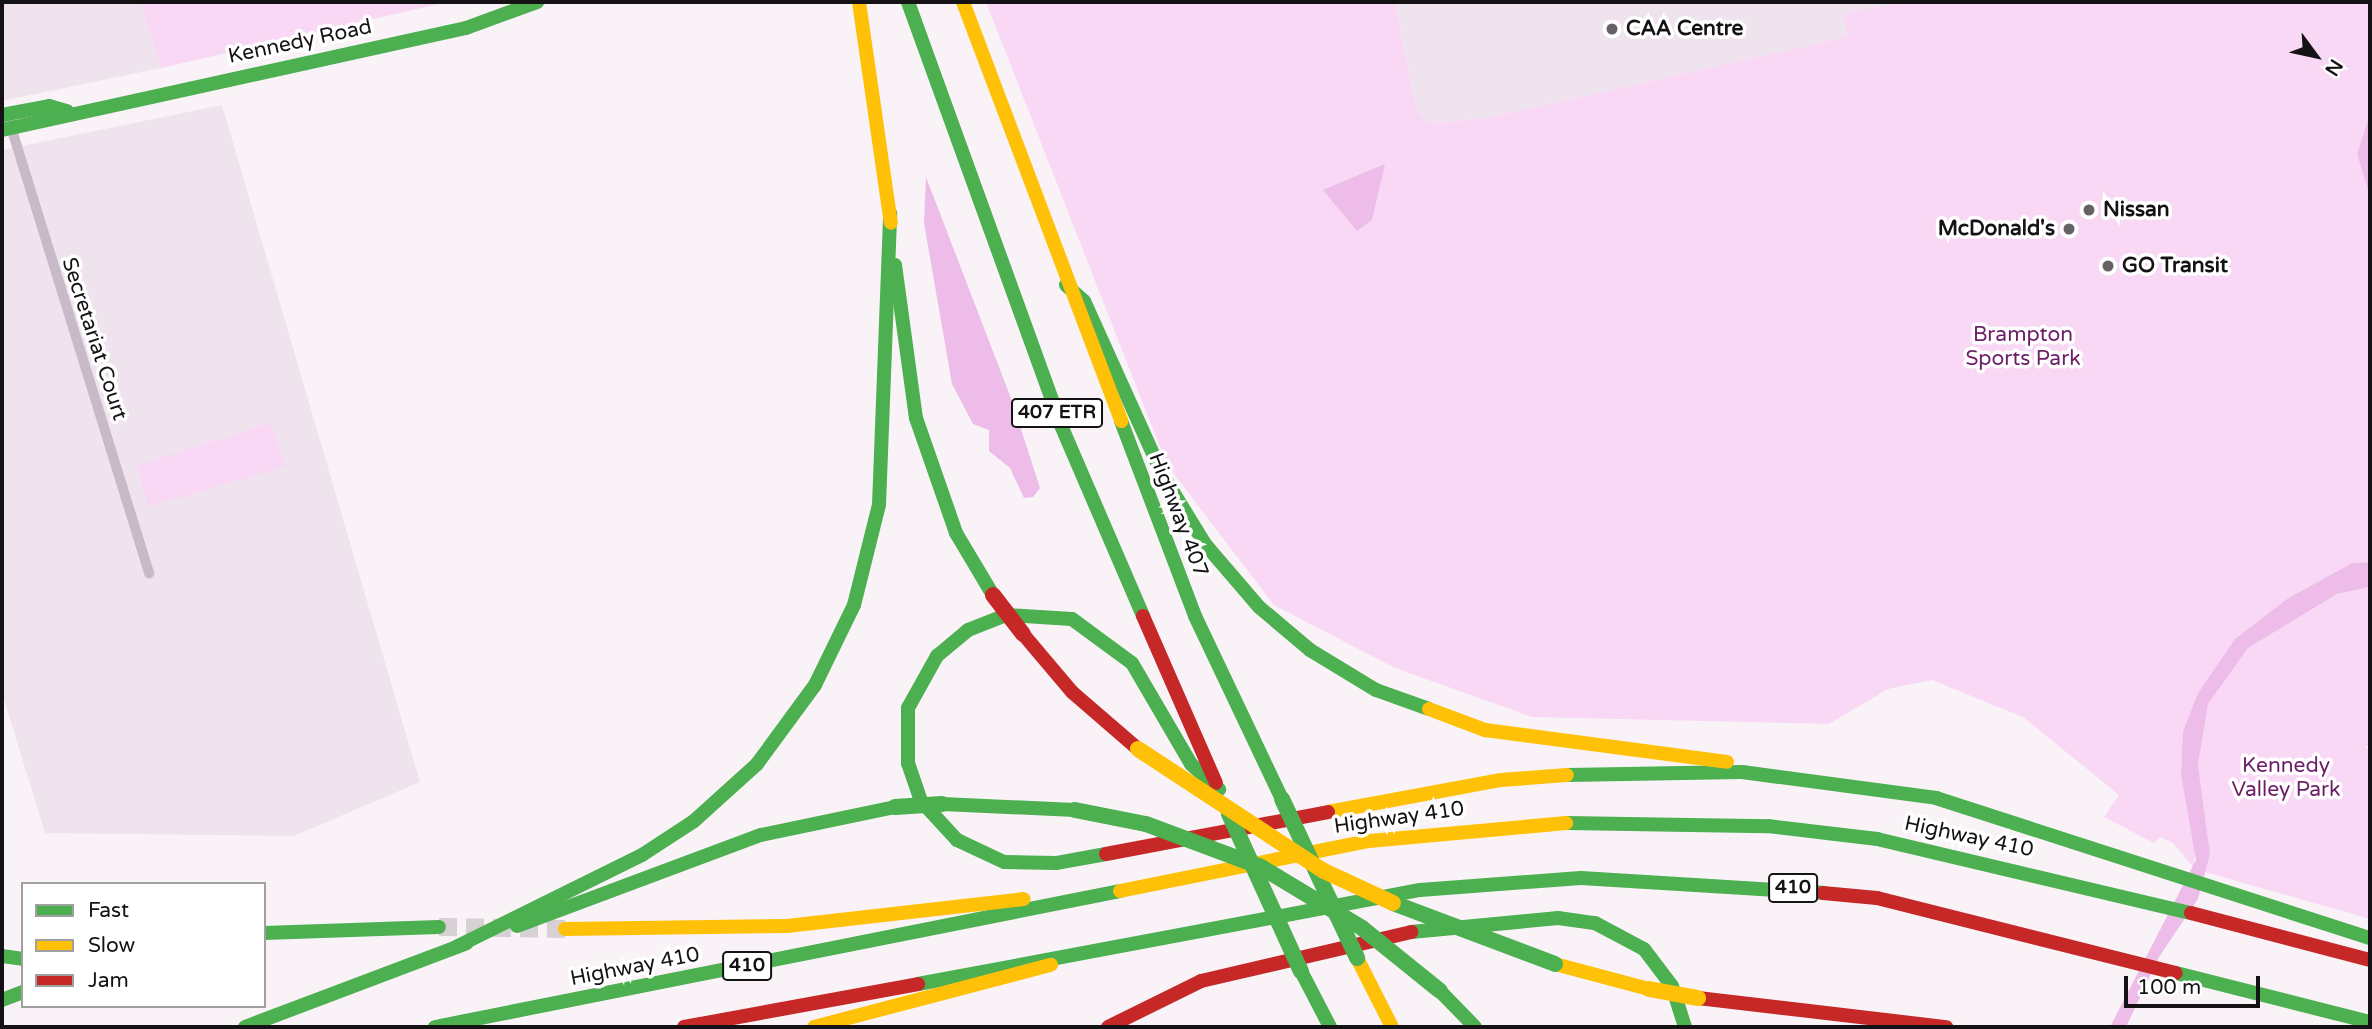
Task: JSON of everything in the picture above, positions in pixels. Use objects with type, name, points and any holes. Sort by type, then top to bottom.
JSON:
[{"type":"main road","name":"Kennedy Road","points":[[5,122],[49,106],[68,111],[466,28],[537,2]]},
{"type":"main road","points":[[859,2],[916,418],[956,533],[993,595],[1072,692],[1138,749],[1335,876],[1448,928],[1555,964],[1649,989],[1698,998],[1946,1027]]},
{"type":"main road","name":"407 ETR","points":[[908,2],[1060,423],[1229,814],[1301,971],[1330,1027]]},
{"type":"main road","name":"Highway 407","points":[[963,2],[1066,285],[1195,616],[1357,958],[1392,1024]]},
{"type":"main road","points":[[456,947],[642,855],[694,821],[757,764],[815,685],[854,605],[879,505],[890,213]]},
{"type":"main road","points":[[1066,285],[1084,301],[1162,474],[1206,544],[1259,607],[1343,671],[1419,709],[1485,730],[1858,780],[1983,812],[2370,938]]},
{"type":"main road","points":[[1219,789],[1191,764],[1132,663],[1104,636],[1072,619],[1006,615],[968,630],[937,656],[908,708],[908,763],[921,801],[972,850],[1021,864],[1574,772],[1742,772],[1882,788]]},
{"type":"main road","points":[[245,1027],[761,835],[895,807],[942,804],[1075,810],[1187,837],[1273,873],[1362,928],[1440,991],[1475,1027]]},
{"type":"main road","name":"Highway 410","points":[[435,1027],[1058,900],[1382,839],[1556,823],[1661,821],[1877,839],[2206,917],[2370,960]]},
{"type":"main road","name":"410","points":[[684,1027],[1420,890],[1581,878],[1758,884],[1877,898],[2115,954],[2370,1022]]},
{"type":"main road","points":[[565,929],[787,926],[1013,898],[1058,900]]},
{"type":"main road","points":[[1108,1027],[1201,981],[1263,962],[1414,931],[1539,918],[1595,923],[1644,949],[1672,985],[1685,1027]]},
{"type":"main road","points":[[266,933],[439,927]]},
{"type":"main road","points":[[814,1027],[1079,955]]},
{"type":"main road","points":[[2,956],[21,959]]},
{"type":"main road","points":[[2,1000],[21,993]]},
{"type":"street","name":"Secretariat Court","points":[[5,122],[149,574]]},
{"type":"shaded area","points":[[2,2],[140,2],[161,68],[2,101]]},
{"type":"shaded area","points":[[1395,2],[1903,2],[1843,13],[1847,37],[1486,118],[1439,123],[1428,122],[1416,109]]},
{"type":"shaded area","points":[[222,105],[420,782],[294,836],[45,833],[2,693],[2,150]]},
{"type":"shaded area","points":[[2370,114],[2370,197],[2357,154]]},
{"type":"shaded area","points":[[1385,164],[1372,220],[1357,231],[1323,190]]},
{"type":"shaded area","points":[[926,177],[1012,401],[1040,488],[1033,497],[1024,498],[1010,468],[989,451],[989,430],[973,424],[952,384],[924,223]]},
{"type":"shaded area","points":[[2370,562],[2370,587],[2337,594],[2248,648],[2208,704],[2198,765],[2210,854],[2198,899],[2159,957],[2126,1027],[2110,1027],[2196,860],[2181,774],[2183,731],[2198,693],[2235,639],[2287,599],[2352,563]]},
{"type":"green space","points":[[140,2],[448,2],[161,68]]},
{"type":"green space","name":"Brampton Sports Park","points":[[986,2],[1395,2],[1416,109],[1428,122],[1439,123],[1486,118],[1847,37],[1843,13],[1903,2],[2370,2],[2370,114],[2357,154],[2370,197],[2370,562],[2352,563],[2287,599],[2235,639],[2198,693],[2183,731],[2181,774],[2196,840],[2194,868],[2173,843],[2160,837],[2154,843],[2104,817],[2119,795],[2023,717],[1932,680],[1888,689],[1829,724],[1532,717],[1395,668],[1274,605],[1167,465]]},
{"type":"green space","points":[[271,422],[286,466],[148,507],[137,466]]},
{"type":"green space","name":"Kennedy Valley Park","points":[[2370,587],[2370,745],[2365,747],[2370,750],[2370,919],[2205,872],[2210,854],[2198,765],[2208,704],[2248,648],[2337,594]]},
{"type":"tunnel","points":[[439,927],[565,929]]},
{"type":"traffic: fast","points":[[2,130],[466,28],[537,2]]},
{"type":"traffic: fast","points":[[908,2],[1060,423],[1143,616]]},
{"type":"traffic: fast","points":[[2,115],[49,106],[67,111]]},
{"type":"traffic: fast","points":[[456,947],[642,855],[694,821],[757,764],[815,685],[854,605],[879,505],[890,213]]},
{"type":"traffic: fast","points":[[895,265],[916,418],[956,533],[993,595]]},
{"type":"traffic: fast","points":[[1066,285],[1084,301],[1162,474],[1205,544],[1259,607],[1310,650],[1376,690],[1429,709]]},
{"type":"traffic: fast","points":[[1121,421],[1195,616],[1282,799]]},
{"type":"traffic: fast","points":[[1106,854],[1056,863],[1004,862],[957,840],[921,801],[908,763],[908,708],[937,656],[968,630],[1006,615],[1072,619],[1132,663],[1191,764],[1219,789]]},
{"type":"traffic: fast","points":[[1567,775],[1742,772],[1936,798],[2370,938]]},
{"type":"traffic: fast","points":[[1282,799],[1357,958]]},
{"type":"traffic: fast","points":[[942,804],[1075,810]]},
{"type":"traffic: fast","points":[[895,807],[942,804]]},
{"type":"traffic: fast","points":[[517,926],[761,835],[895,807]]},
{"type":"traffic: fast","points":[[1075,810],[1146,824],[1261,867],[1362,928],[1440,991]]},
{"type":"traffic: fast","points":[[1229,814],[1301,971]]},
{"type":"traffic: fast","points":[[1566,823],[1768,826],[1877,839],[2191,913]]},
{"type":"traffic: fast","points":[[918,984],[1420,890],[1581,878],[1823,893]]},
{"type":"traffic: fast","points":[[435,1027],[1120,891]]},
{"type":"traffic: fast","points":[[1393,903],[1555,964]]},
{"type":"traffic: fast","points":[[1411,932],[1558,918],[1595,923],[1644,949],[1672,986],[1685,1027]]},
{"type":"traffic: fast","points":[[266,933],[439,927]]},
{"type":"traffic: fast","points":[[245,1027],[467,943]]},
{"type":"traffic: fast","points":[[2,956],[21,959]]},
{"type":"traffic: fast","points":[[1301,971],[1330,1027]]},
{"type":"traffic: fast","points":[[2176,973],[2370,1022]]},
{"type":"traffic: fast","points":[[1440,991],[1475,1027]]},
{"type":"traffic: fast","points":[[2,1000],[21,993]]},
{"type":"traffic: slow","points":[[859,2],[891,223]]},
{"type":"traffic: slow","points":[[963,2],[1121,421]]},
{"type":"traffic: slow","points":[[1429,709],[1485,730],[1727,762]]},
{"type":"traffic: slow","points":[[1138,749],[1324,871],[1393,903]]},
{"type":"traffic: slow","points":[[1328,812],[1501,780],[1567,775]]},
{"type":"traffic: slow","points":[[1120,891],[1369,841],[1566,823]]},
{"type":"traffic: slow","points":[[565,929],[787,926],[1023,899]]},
{"type":"traffic: slow","points":[[1357,958],[1392,1027]]},
{"type":"traffic: slow","points":[[1555,964],[1649,989]]},
{"type":"traffic: slow","points":[[814,1027],[1051,965]]},
{"type":"traffic: slow","points":[[1649,989],[1698,998]]},
{"type":"traffic: jam","points":[[993,595],[1023,634]]},
{"type":"traffic: jam","points":[[1143,616],[1216,783]]},
{"type":"traffic: jam","points":[[1023,634],[1072,692],[1138,749]]},
{"type":"traffic: jam","points":[[1106,854],[1328,812]]},
{"type":"traffic: jam","points":[[1823,893],[1877,898],[2176,973]]},
{"type":"traffic: jam","points":[[2191,913],[2370,960]]},
{"type":"traffic: jam","points":[[1108,1027],[1201,981],[1411,932]]},
{"type":"traffic: jam","points":[[684,1027],[918,984]]},
{"type":"traffic: jam","points":[[1698,998],[1946,1027]]},
{"type":"place","name":"CAA Centre","points":[[1612,29]]},
{"type":"place","name":"Nissan","points":[[2089,210]]},
{"type":"place","name":"McDonald's","points":[[2069,229]]},
{"type":"place","name":"GO Transit","points":[[2108,266]]}]
